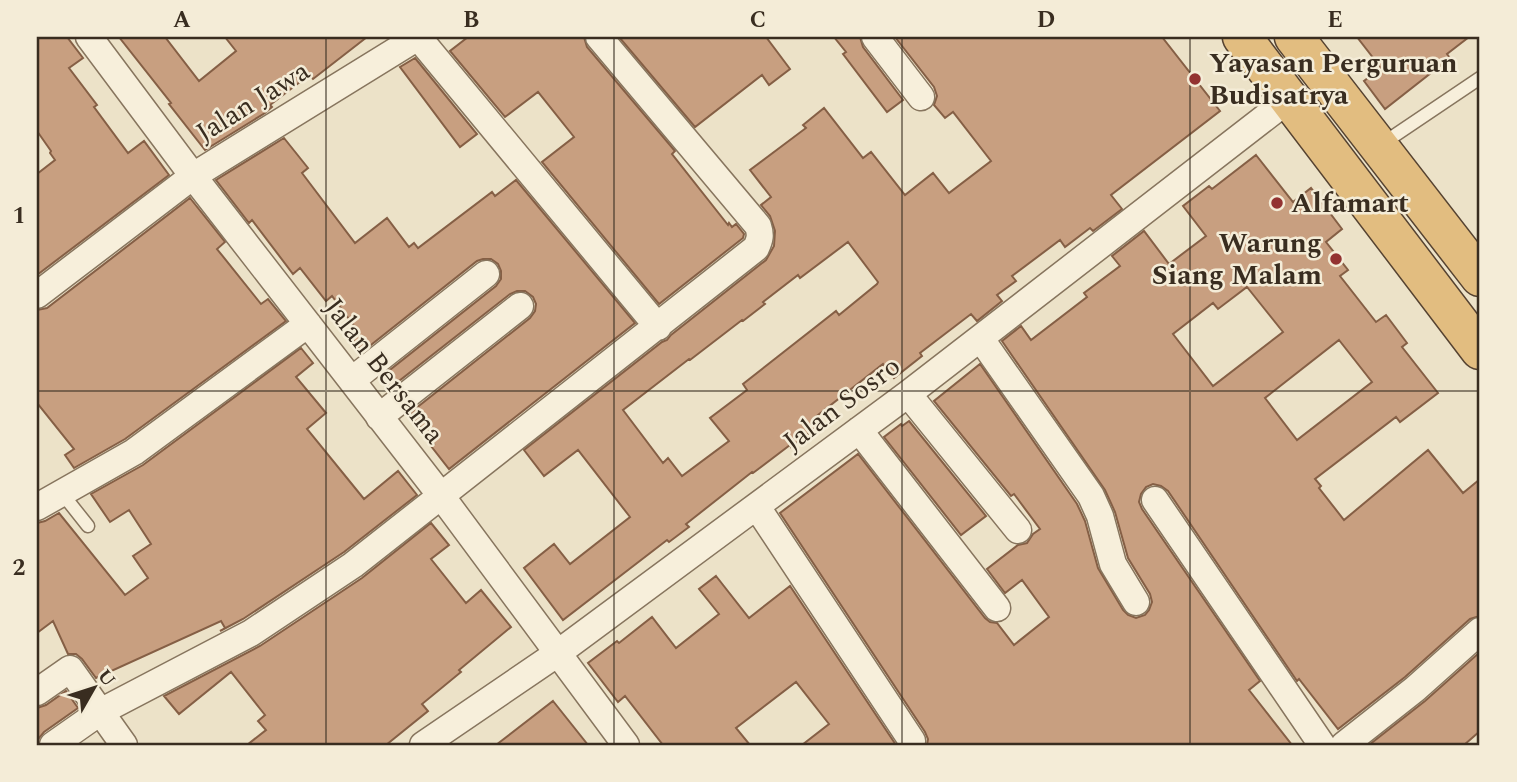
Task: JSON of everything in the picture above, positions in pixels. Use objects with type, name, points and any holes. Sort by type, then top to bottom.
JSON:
[{"type":"highway","points":[[1242,37],[1480,350]]},
{"type":"highway","points":[[1299,38],[1472,266],[1430,285]]},
{"type":"street","name":"Jalan Bersama","points":[[89,37],[193,176],[442,497],[626,745]]},
{"type":"street","name":"Jalan Jawa","points":[[37,295],[193,176],[418,37]]},
{"type":"street","points":[[418,37],[658,327]]},
{"type":"street","points":[[52,745],[100,712],[251,633],[353,565],[756,248],[761,233],[758,226],[599,37]]},
{"type":"street","points":[[875,37],[921,97]]},
{"type":"street","name":"Jalan Sosro","points":[[423,745],[558,653],[757,507],[981,339],[1289,99]]},
{"type":"street","points":[[352,380],[486,274]]},
{"type":"street","points":[[379,417],[520,306]]},
{"type":"street","points":[[37,507],[134,452],[308,324]]},
{"type":"street","points":[[981,339],[1091,496],[1100,516],[1113,564],[1136,602]]},
{"type":"street","points":[[908,394],[1018,530]]},
{"type":"street","points":[[859,430],[997,608]]},
{"type":"street","points":[[1155,500],[1322,745]]},
{"type":"street","points":[[757,507],[912,741]]},
{"type":"street","points":[[1344,745],[1415,689],[1480,631]]},
{"type":"street","points":[[37,692],[70,669],[124,745]]},
{"type":"lane","points":[[1379,146],[1480,78]]},
{"type":"lane","points":[[61,492],[88,526]]},
{"type":"building","points":[[37,37],[67,37],[83,58],[69,68],[128,153],[144,141],[169,175],[37,275],[37,174],[55,160],[37,131]]},
{"type":"building","points":[[119,37],[165,37],[199,81],[236,51],[225,37],[367,37],[313,79],[309,75],[270,105],[272,107],[265,113],[205,150]]},
{"type":"building","points":[[468,37],[584,37],[587,47],[675,151],[672,154],[728,225],[729,223],[732,227],[736,224],[744,234],[743,238],[659,304],[542,162],[574,137],[538,92],[505,117],[450,51]]},
{"type":"building","points":[[619,37],[766,37],[790,69],[769,85],[762,75],[695,127]]},
{"type":"building","points":[[834,37],[860,37],[863,47],[903,100],[887,112],[843,54],[846,52]]},
{"type":"building","points":[[895,37],[1162,37],[1220,111],[1111,195],[1122,209],[1093,231],[1090,228],[1065,247],[1060,240],[1012,276],[1016,281],[997,295],[1002,301],[977,321],[971,314],[920,353],[922,356],[894,378],[883,364],[813,419],[818,426],[752,472],[686,524],[689,527],[669,542],[667,540],[563,620],[524,568],[554,544],[570,564],[630,517],[578,450],[544,476],[524,450],[766,260],[774,246],[775,231],[770,216],[761,205],[771,197],[750,170],[806,128],[803,125],[824,108],[863,158],[871,152],[905,195],[933,173],[949,193],[991,161],[953,112],[945,118],[934,105],[937,96],[934,87]],"holes":[[[848,242],[878,282],[839,315],[836,311],[743,384],[747,390],[710,418],[729,441],[682,476],[668,458],[663,463],[623,410],[743,321],[798,275],[800,278]]]},
{"type":"building","points":[[1357,37],[1469,37],[1447,54],[1450,58],[1385,109],[1364,81],[1381,68]]},
{"type":"building","points":[[415,58],[477,134],[460,147],[400,67]]},
{"type":"building","points":[[284,138],[308,168],[302,173],[355,243],[387,218],[409,247],[414,243],[418,248],[492,192],[495,196],[516,180],[635,323],[449,469],[410,413],[530,318],[536,304],[533,297],[525,291],[510,294],[390,388],[381,377],[496,286],[501,279],[501,271],[498,264],[491,259],[477,261],[362,352],[350,335],[357,330],[332,296],[326,301],[300,268],[293,274],[252,220],[249,223],[216,180]]},
{"type":"building","points":[[1256,155],[1293,202],[1311,188],[1342,229],[1326,242],[1348,270],[1340,276],[1376,322],[1386,315],[1407,343],[1402,347],[1438,393],[1400,422],[1396,417],[1315,479],[1344,520],[1428,450],[1463,493],[1480,479],[1480,616],[1470,619],[1405,677],[1338,729],[1299,679],[1297,681],[1168,491],[1153,484],[1146,487],[1141,494],[1139,502],[1142,509],[1260,681],[1249,690],[1292,745],[927,745],[925,732],[780,513],[858,454],[985,618],[997,623],[1014,645],[1049,617],[1022,580],[1005,593],[987,569],[1018,545],[1027,543],[1040,529],[1014,494],[1011,496],[934,401],[980,364],[1077,504],[1085,521],[1098,568],[1123,610],[1136,618],[1145,615],[1152,602],[1150,594],[1128,558],[1115,512],[1105,490],[1002,341],[1021,326],[1031,340],[1087,297],[1084,293],[1120,266],[1112,256],[1144,231],[1169,264],[1206,236],[1183,206],[1209,186],[1212,189]],"holes":[[[1247,287],[1283,332],[1213,386],[1173,334],[1213,303],[1218,309]],[[1339,340],[1372,382],[1297,440],[1265,398]]]},
{"type":"building","points":[[190,198],[225,242],[217,249],[261,304],[268,299],[286,321],[125,439],[74,468],[65,455],[74,449],[37,403],[37,310],[47,308]]},
{"type":"building","points":[[301,348],[313,363],[296,377],[326,413],[307,429],[364,499],[398,471],[417,495],[344,552],[243,619],[220,631],[225,628],[221,621],[96,678],[82,659],[76,654],[68,654],[53,621],[37,633],[37,523],[59,513],[125,595],[148,578],[133,556],[151,544],[129,510],[110,522],[91,494],[143,465]]},
{"type":"building","points":[[909,421],[986,516],[961,535],[884,437]]},
{"type":"building","points":[[431,523],[449,545],[431,559],[466,603],[481,590],[511,627],[422,704],[428,711],[386,745],[247,745],[266,730],[258,721],[265,715],[231,672],[179,714],[164,696],[260,646],[362,578]]},
{"type":"building","points":[[716,576],[749,618],[790,586],[896,745],[802,745],[829,724],[796,682],[736,728],[750,745],[663,745],[625,696],[618,702],[588,663],[652,617],[676,648],[719,614],[699,589]]},
{"type":"building","points":[[1480,652],[1480,731],[1464,745],[1369,745],[1425,701]]},
{"type":"building","points":[[66,691],[78,708],[44,732],[37,744],[37,708]]},
{"type":"building","points":[[553,701],[588,745],[496,745]]},
{"type":"place","name":"Yayasan Perguruan Budisatrya","points":[[1195,79]]},
{"type":"place","name":"Alfamart","points":[[1277,203]]},
{"type":"place","name":"Warung Siang Malam","points":[[1336,259]]}]
